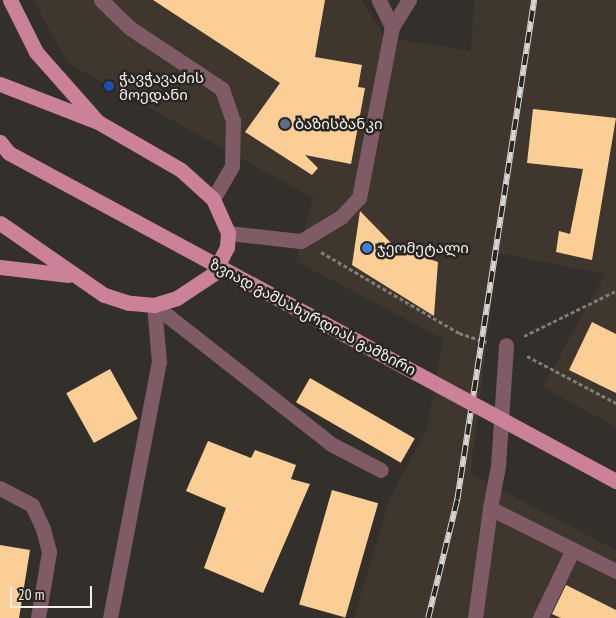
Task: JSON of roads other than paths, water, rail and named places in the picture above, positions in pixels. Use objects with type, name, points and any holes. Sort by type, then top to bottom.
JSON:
[{"type":"main road","points":[[10,0],[36,52],[98,122]]},
{"type":"main road","points":[[0,84],[98,122],[181,170],[213,199],[228,233],[227,248],[213,274],[183,294],[154,305],[129,303],[104,295],[73,276],[0,223]]},
{"type":"main road","name":"ზვიად გამსახურდიას გამზირი","points":[[3,149],[616,481]]},
{"type":"main road","points":[[0,267],[73,276]]},
{"type":"street","points":[[101,0],[130,28],[222,89],[233,121],[232,166],[213,199]]},
{"type":"street","points":[[379,0],[392,27]]},
{"type":"street","points":[[228,233],[301,241],[341,217],[359,198],[392,27],[409,0]]},
{"type":"street","points":[[154,305],[331,444],[382,470]]},
{"type":"street","points":[[110,618],[159,362],[154,305]]},
{"type":"street","points":[[474,618],[498,466],[506,345]]},
{"type":"street","points":[[0,488],[32,505],[43,529],[49,552],[38,618]]},
{"type":"street","points":[[490,508],[616,571]]},
{"type":"street","points":[[540,618],[573,549]]},
{"type":"railway","points":[[428,618],[457,500],[534,0]]},
{"type":"place","name":"ჭავჭავაძის მოედანი","points":[[109,86]]},
{"type":"place","name":"ბაზისბანკი","points":[[285,124]]},
{"type":"place","name":"ჯეომეტალი","points":[[367,248]]}]
